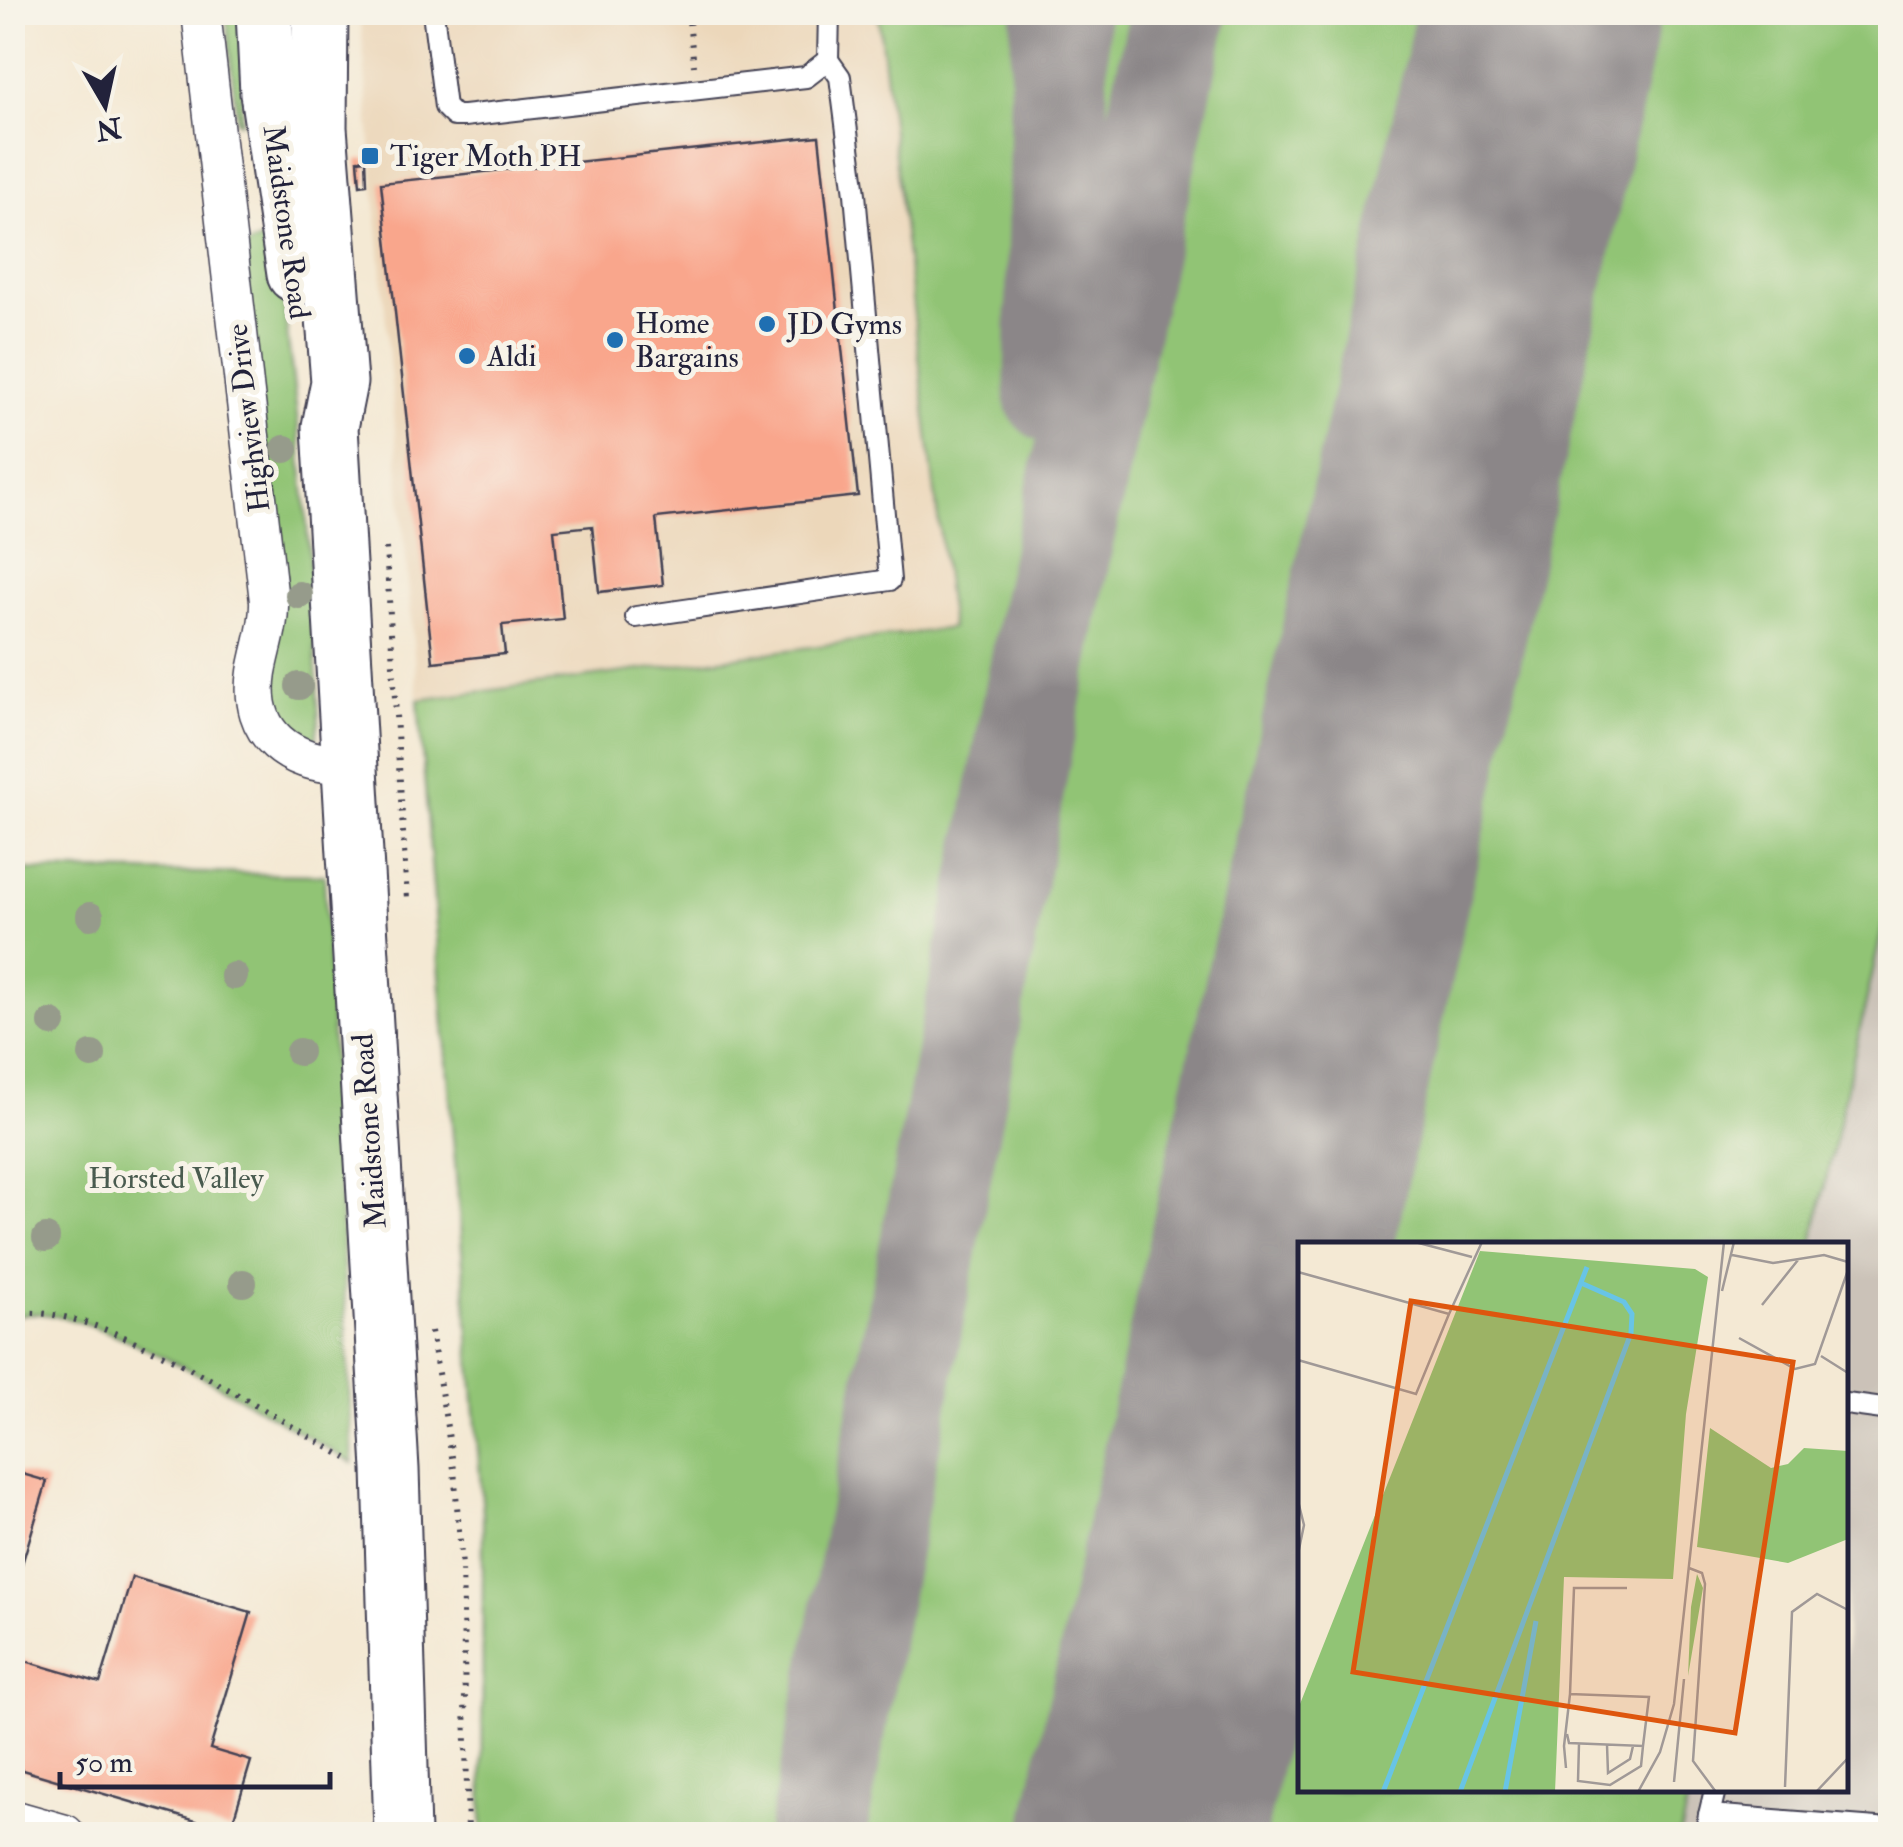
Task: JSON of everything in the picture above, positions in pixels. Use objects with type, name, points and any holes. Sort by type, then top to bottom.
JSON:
[{"type":"main road","name":"Maidstone Road","points":[[264,12],[268,93],[310,384],[330,427]]},
{"type":"main road","name":"Maidstone Road","points":[[320,12],[318,128],[339,382],[330,427],[391,1469],[402,1834]]},
{"type":"street","name":"Highview Drive","points":[[201,12],[269,601],[257,699],[268,730],[283,748],[316,764],[347,764]]},
{"type":"street","points":[[12,1819],[64,1834]]},
{"type":"lane","points":[[433,12],[443,100],[454,116],[806,77],[828,60]]},
{"type":"lane","points":[[636,618],[890,580],[855,194],[840,76],[828,60],[829,12]]},
{"type":"lane","points":[[1848,1404],[1890,1410]]},
{"type":"lane","points":[[1715,1792],[1707,1825],[1890,1829]]},
{"type":"path","points":[[688,12],[696,88]]},
{"type":"path","points":[[386,538],[407,911]]},
{"type":"path","points":[[12,1315],[28,1311],[71,1317],[133,1340],[356,1463],[391,1469]]},
{"type":"path","points":[[430,1324],[454,1469],[462,1566],[468,1834]]},
{"type":"shaded area","points":[[360,13],[881,13],[951,629],[418,700]]},
{"type":"shaded area","points":[[1890,894],[1890,1834],[1680,1834],[1690,1792],[1848,1792],[1848,1242],[1812,1242]]},
{"type":"green space","points":[[226,13],[246,13],[241,122],[237,121]]},
{"type":"green space","points":[[878,13],[1890,13],[1890,894],[1812,1242],[1298,1242],[1298,1792],[1690,1792],[1680,1834],[482,1834],[483,1513],[418,700],[951,628]]},
{"type":"green space","points":[[263,239],[282,292],[304,489],[319,722],[316,738],[304,744],[275,717],[244,247]]},
{"type":"green space","name":"Horsted Valley","points":[[13,870],[324,875],[353,1463],[234,1394],[132,1342],[44,1314],[13,1317]]},
{"type":"building","points":[[819,136],[858,496],[656,518],[663,585],[599,592],[592,526],[554,530],[563,619],[502,625],[505,654],[433,662],[381,183]]},
{"type":"building","points":[[366,159],[367,184],[360,185],[358,160]]},
{"type":"building","points":[[12,1471],[47,1481],[13,1594],[12,1593]]},
{"type":"building","points":[[132,1577],[251,1612],[210,1749],[251,1761],[230,1831],[12,1767],[12,1657],[100,1683]]},
{"type":"taxiway","points":[[1053,394],[1060,12]]},
{"type":"taxiway","points":[[817,1834],[1049,612],[1179,12]]},
{"type":"runway","points":[[1143,1834],[1539,12]]},
{"type":"place","name":"Tiger Moth PH","points":[[370,156]]},
{"type":"place","name":"JD Gyms","points":[[767,324]]},
{"type":"place","name":"Home Bargains","points":[[615,340]]},
{"type":"place","name":"Aldi","points":[[467,356]]}]
